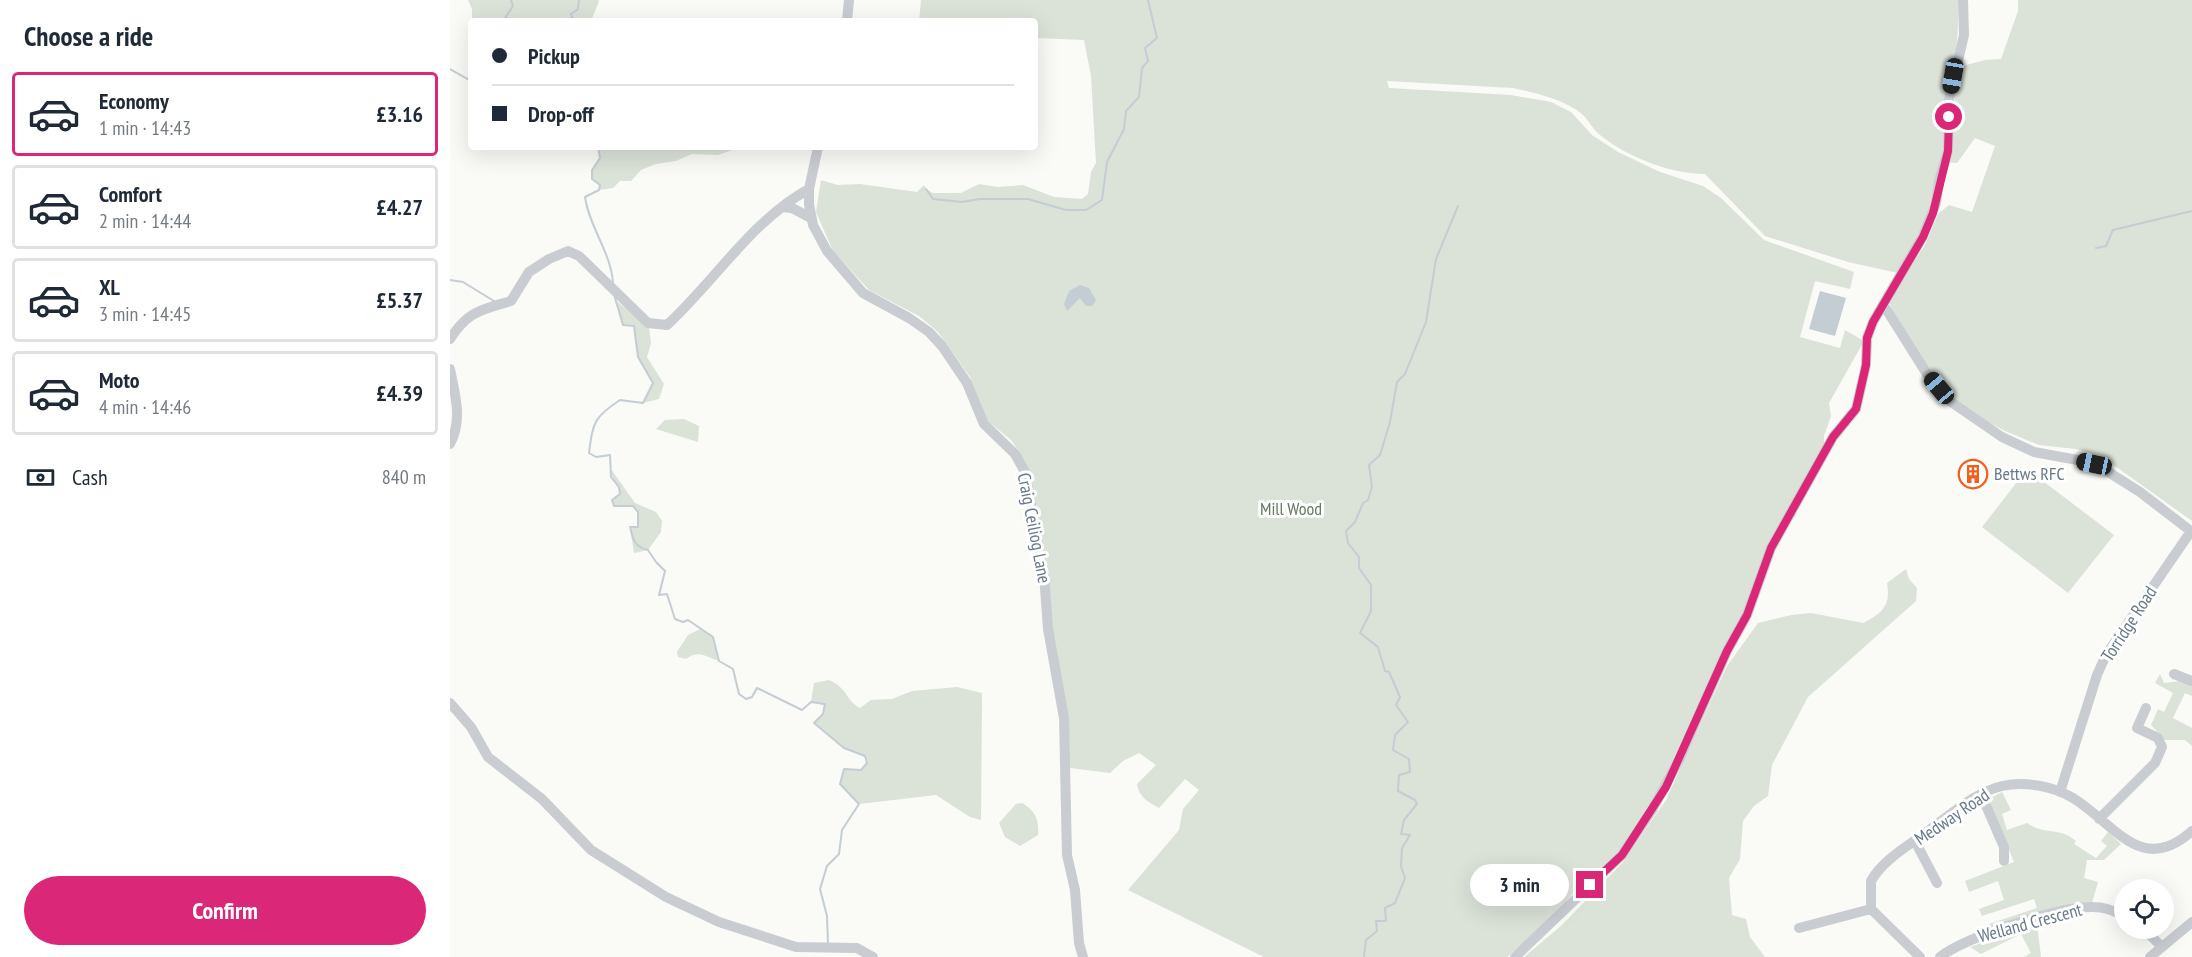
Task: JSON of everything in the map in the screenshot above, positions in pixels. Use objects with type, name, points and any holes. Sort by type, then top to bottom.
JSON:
[{"type":"street","points":[[847,18],[849,0]]},
{"type":"street","points":[[1515,957],[1622,855],[1666,787],[1727,651],[1747,615],[1771,548],[1833,437],[1856,409],[1866,365],[1867,338],[1883,304],[1923,237],[1936,203],[1939,181],[1948,151],[1951,88],[1960,60],[1964,35],[1963,0]]},
{"type":"street","name":"Craig Ceiliog Lane","points":[[817,150],[809,189],[811,218],[826,251],[852,282],[870,297],[929,332],[942,346],[967,383],[984,424],[1022,462],[1044,575],[1047,629],[1064,718],[1067,855],[1075,890],[1079,943],[1083,957]]},
{"type":"street","points":[[450,339],[475,311],[511,302],[529,272],[557,255],[572,252],[648,323],[667,325],[765,221],[809,189]]},
{"type":"street","points":[[782,207],[798,210],[811,218]]},
{"type":"street","points":[[1883,304],[1927,374],[1951,402],[2002,436],[2034,452],[2094,464],[2140,492],[2191,531]]},
{"type":"street","points":[[450,369],[458,410],[456,429],[450,444]]},
{"type":"street","name":"Torridge Road","points":[[2060,792],[2097,675],[2106,655],[2191,531]]},
{"type":"street","points":[[2174,674],[2192,681]]},
{"type":"street","points":[[450,703],[471,727],[488,757],[542,799],[591,850],[666,897],[709,917],[796,947],[857,948],[873,957]]},
{"type":"street","points":[[2099,819],[2155,763],[2162,747],[2158,738],[2137,728],[2146,708]]},
{"type":"street","name":"Medway Road","points":[[1871,909],[1869,889],[1875,874],[1981,794],[2015,784],[2060,792],[2081,804],[2127,841],[2146,848],[2171,846],[2192,831]]},
{"type":"street","points":[[1981,794],[2004,847],[2004,861]]},
{"type":"street","points":[[1916,841],[1937,883]]},
{"type":"street","name":"Welland Crescent","points":[[1940,957],[1978,936],[2074,908],[2094,906],[2114,913]]},
{"type":"street","points":[[1799,928],[1871,909],[1877,918],[1920,957]]},
{"type":"street","points":[[2150,957],[2192,922]]},
{"type":"street","points":[[2154,939],[2162,947]]},
{"type":"green space","points":[[468,0],[599,1],[592,18],[472,18],[472,9]]},
{"type":"green space","name":"Mill Wood","points":[[921,0],[1958,0],[1958,31],[1953,82],[1937,181],[1922,229],[1898,273],[1848,262],[1765,236],[1705,174],[1678,171],[1636,157],[1597,133],[1582,114],[1558,100],[1513,88],[1387,81],[1389,88],[1511,95],[1551,102],[1571,112],[1592,135],[1618,152],[1660,172],[1703,186],[1721,198],[1764,240],[1854,272],[1850,289],[1815,281],[1800,337],[1840,348],[1845,330],[1864,341],[1829,403],[1831,416],[1824,436],[1824,448],[1654,800],[1618,854],[1573,893],[1550,921],[1507,957],[1264,957],[1128,890],[1179,830],[1183,809],[1199,790],[1185,779],[1159,808],[1151,804],[1142,796],[1137,784],[1156,765],[1139,753],[1123,761],[1110,773],[1070,768],[1019,451],[1011,440],[988,421],[970,377],[938,332],[919,316],[869,290],[833,251],[816,212],[821,180],[838,185],[860,184],[917,192],[924,185],[933,193],[961,193],[979,184],[998,187],[1023,185],[1054,197],[1082,199],[1088,194],[1091,172],[1096,163],[1091,76],[1084,40],[1038,38],[1038,18],[919,18]]},
{"type":"green space","points":[[2018,0],[2192,0],[2192,521],[2101,456],[2076,449],[2039,445],[2005,431],[1951,402],[1907,341],[1889,302],[1902,276],[1924,247],[1938,214],[1949,205],[1972,212],[1995,146],[1975,138],[1957,163],[1946,162],[1958,76],[1963,66],[1985,60],[2001,59],[2018,11]]},
{"type":"green space","points":[[599,150],[732,150],[718,155],[692,154],[676,161],[656,164],[641,170],[631,181],[620,181],[613,188],[599,190],[600,185],[592,179],[592,170],[600,158]]},
{"type":"green space","points":[[614,299],[649,327],[651,343],[647,357],[664,384],[659,399],[643,403],[653,383],[638,357],[634,326],[623,325]]},
{"type":"green space","points":[[684,419],[699,426],[698,442],[656,429],[665,420]]},
{"type":"green space","points":[[611,469],[635,503],[656,512],[662,521],[661,532],[648,550],[634,553],[630,527],[638,526],[638,512],[632,506],[614,506],[612,500],[620,494]]},
{"type":"green space","points":[[2027,469],[2114,535],[2068,593],[1982,527]]},
{"type":"green space","points":[[1906,569],[1909,579],[1917,588],[1916,601],[1808,697],[1772,765],[1768,796],[1754,806],[1743,821],[1740,859],[1729,878],[1732,915],[1746,919],[1750,937],[1765,957],[1524,957],[1562,925],[1623,862],[1666,800],[1727,666],[1758,623],[1811,613],[1863,623],[1876,616],[1884,607],[1888,597],[1887,583]]},
{"type":"green space","points":[[700,629],[713,637],[719,661],[699,654],[686,659],[678,657],[677,652],[688,635]]},
{"type":"green space","points":[[2160,674],[2164,683],[2180,681],[2192,686],[2192,696],[2185,693],[2173,718],[2192,728],[2192,746],[2185,740],[2165,740],[2151,725],[2158,709],[2164,712],[2173,693],[2155,683]]},
{"type":"green space","points":[[829,680],[840,686],[852,702],[860,708],[871,700],[892,699],[912,691],[957,687],[982,693],[981,820],[970,817],[936,795],[859,804],[840,784],[844,769],[861,769],[867,763],[865,756],[844,748],[814,723],[823,714],[824,705],[811,702],[814,683]]},
{"type":"green space","points":[[2002,792],[2011,810],[2002,814],[2007,830],[2027,823],[2040,829],[2070,836],[2076,841],[2074,844],[2096,858],[2107,846],[2101,841],[2108,832],[2121,844],[2104,860],[2087,860],[2084,878],[2098,882],[2092,903],[1984,930],[1983,926],[2037,908],[2034,899],[1982,916],[1979,909],[2004,900],[1998,881],[1969,892],[1965,881],[2014,862],[1991,805],[1991,798]]},
{"type":"green space","points":[[1022,803],[1036,816],[1038,835],[1020,846],[1005,837],[999,823],[1016,804]]},
{"type":"green space","points":[[2037,924],[2041,957],[2024,957],[2031,953],[2021,934],[1981,954],[1970,947]]},
{"type":"shaded area","points":[[1080,285],[1089,288],[1096,300],[1092,306],[1086,306],[1080,298],[1067,311],[1064,304],[1069,291]]},
{"type":"shaded area","points":[[1820,291],[1846,298],[1835,336],[1809,329]]},
{"type":"waterway","points":[[505,18],[513,6],[511,0]]},
{"type":"waterway","points":[[573,18],[571,14],[578,9],[579,0]]},
{"type":"waterway","points":[[926,189],[933,199],[962,202],[980,199],[1028,199],[1066,210],[1086,210],[1102,200],[1107,162],[1124,129],[1126,111],[1139,97],[1142,68],[1148,61],[1145,48],[1157,38],[1148,0]]},
{"type":"waterway","points":[[450,69],[468,79]]},
{"type":"waterway","points":[[599,150],[600,158],[592,170],[592,179],[600,185],[599,190],[585,197],[587,208],[608,261],[613,283]]},
{"type":"waterway","points":[[1364,957],[1366,940],[1377,931],[1376,921],[1386,921],[1385,908],[1395,903],[1405,878],[1401,866],[1402,848],[1410,835],[1401,834],[1404,820],[1417,804],[1415,800],[1398,791],[1399,775],[1410,772],[1409,759],[1393,750],[1395,735],[1408,722],[1396,705],[1400,697],[1389,672],[1385,671],[1378,647],[1360,633],[1371,611],[1371,585],[1359,568],[1359,557],[1348,543],[1346,531],[1355,522],[1363,503],[1368,500],[1372,487],[1369,465],[1380,455],[1390,422],[1397,382],[1405,374],[1426,322],[1436,259],[1458,206]]},
{"type":"waterway","points":[[2096,248],[2106,246],[2113,230],[2192,211]]},
{"type":"waterway","points":[[450,280],[463,282],[494,301]]},
{"type":"waterway","points":[[614,294],[623,325],[634,326],[638,357],[653,383],[643,403],[620,400],[600,416],[594,427],[589,453],[596,457],[610,455],[611,477],[619,487],[620,494],[612,500],[614,506],[633,506],[638,512],[638,527],[630,527],[634,539],[637,545],[648,550],[665,571],[659,595],[667,594],[675,619],[683,622],[688,620],[713,637],[719,661],[733,669],[739,694],[746,699],[752,697],[757,688],[802,710],[811,702],[825,704],[823,714],[814,723],[844,748],[865,756],[867,763],[861,770],[844,769],[840,784],[859,804],[842,830],[839,854],[827,866],[820,889],[827,916],[828,944]]},
{"type":"place","name":"Bettws RFC","points":[[1973,474]]},
{"type":"route","points":[[1590,885],[1622,855],[1666,787],[1727,651],[1747,615],[1771,548],[1784,529],[1833,437],[1856,409],[1866,365],[1867,338],[1873,322],[1923,237],[1933,213],[1948,151],[1949,117]]}]
